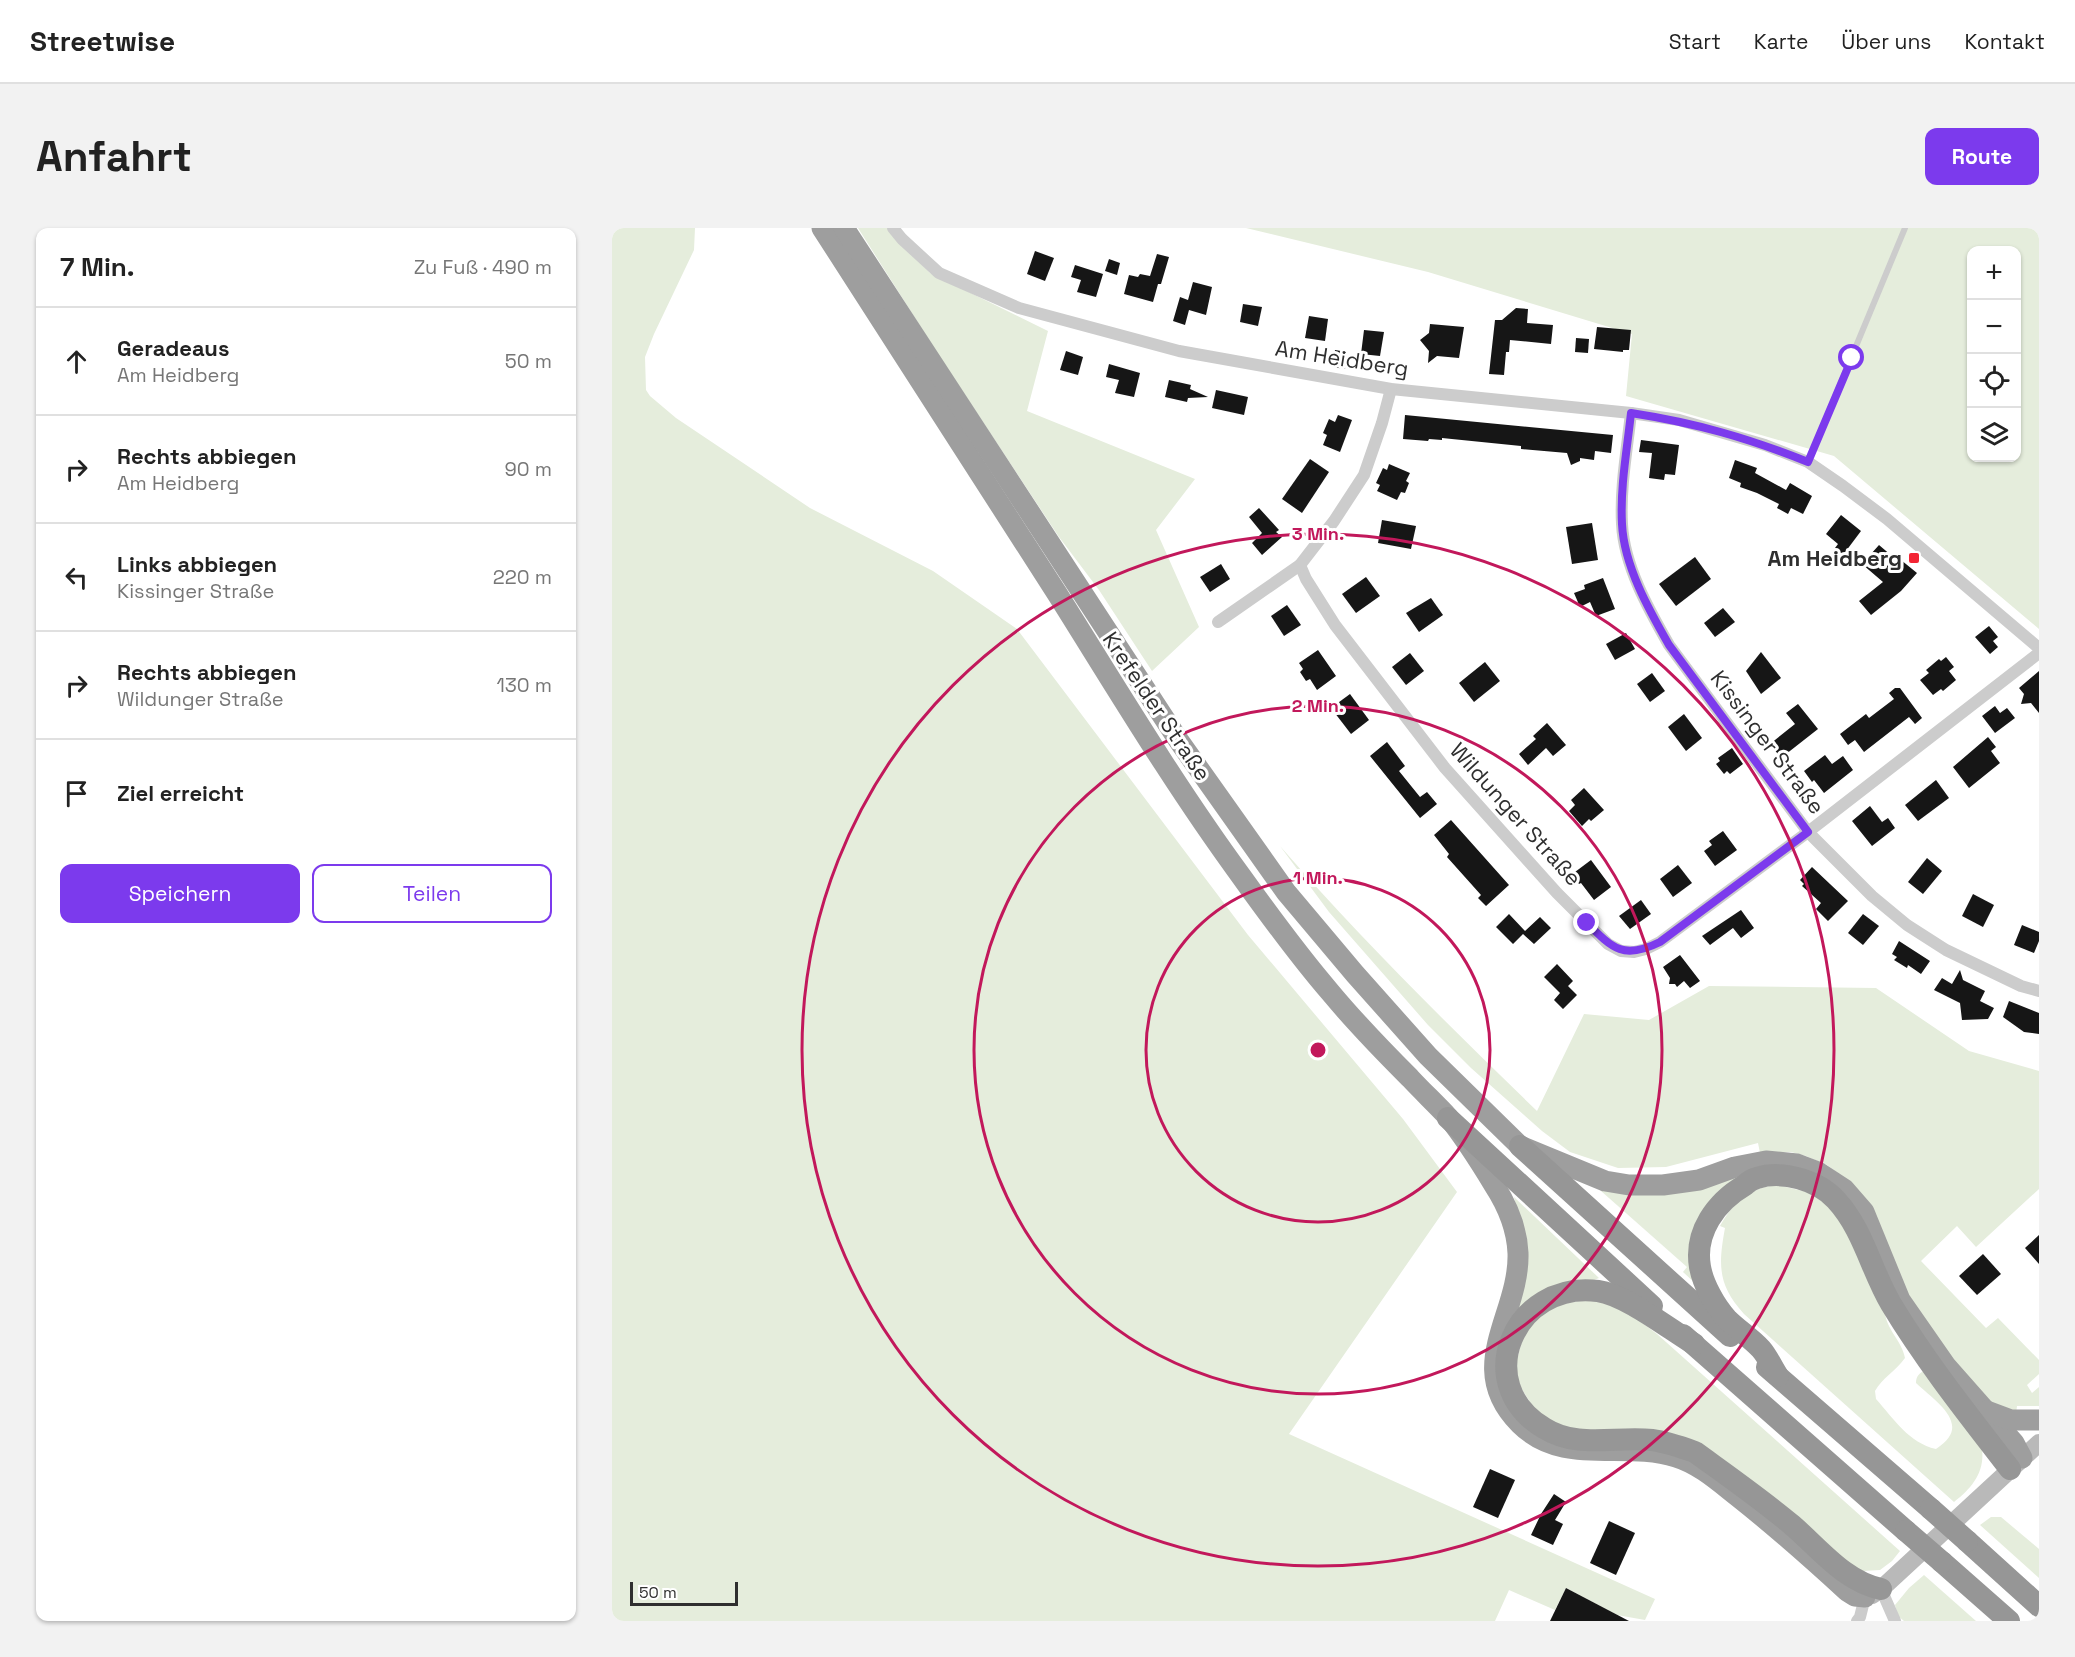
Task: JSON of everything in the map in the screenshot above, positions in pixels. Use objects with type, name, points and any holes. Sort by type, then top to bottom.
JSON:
[{"type":"highway","name":"Krefelder Straße","points":[[822,228],[966,449],[1165,764],[1234,866],[1330,992],[1448,1118],[1500,1194],[1516,1235],[1518,1254],[1516,1275],[1499,1333],[1493,1365],[1497,1386],[1507,1407],[1520,1425],[1542,1440],[1562,1448],[1653,1452],[1675,1456],[1714,1478],[1783,1533],[1855,1596],[1873,1593]]},
{"type":"highway","name":"Krefelder Straße","points":[[844,228],[1179,741],[1286,892],[1354,974],[1428,1056],[1520,1146]]},
{"type":"highway","points":[[1448,1118],[1694,1344],[2009,1621]]},
{"type":"highway","points":[[1520,1146],[1712,1322],[1778,1376],[2039,1606]]},
{"type":"highway","points":[[1520,1146],[1605,1181],[1629,1185],[1663,1185],[1699,1180],[1735,1167],[1766,1161],[1797,1164],[1818,1172],[1844,1189],[1864,1212],[1900,1300],[1946,1366],[2014,1443],[2016,1464]]},
{"type":"highway","points":[[1778,1376],[1762,1350],[1726,1318],[1710,1292],[1700,1268],[1700,1250],[1702,1234],[1710,1218],[1728,1195],[1756,1178],[1785,1175],[1810,1182],[1835,1198],[1853,1223],[1890,1303],[1942,1378],[2016,1464]]},
{"type":"highway","points":[[1694,1344],[1627,1302],[1600,1291],[1581,1290],[1547,1299],[1533,1308],[1521,1321],[1512,1337],[1506,1367],[1510,1385],[1517,1400],[1528,1417],[1545,1430],[1587,1442],[1653,1440],[1695,1452],[1791,1524],[1847,1574],[1867,1586],[1873,1593]]},
{"type":"highway","points":[[1985,1410],[2011,1420],[2039,1420]]},
{"type":"main road","points":[[1873,1593],[2039,1443]]},
{"type":"street","name":"Am Heidberg","points":[[893,228],[939,273],[1018,308],[1179,351],[1391,389],[1631,413],[1679,420],[1765,445],[1808,462],[1844,486],[1887,519],[2039,648]]},
{"type":"street","points":[[1218,622],[1300,565],[1334,521],[1364,475],[1391,389]]},
{"type":"street","name":"Kissinger Straße","points":[[1631,413],[1623,484],[1622,526],[1637,582],[1651,614],[1669,645],[1808,832],[1872,896],[1907,925],[1946,950],[2021,986],[2039,991]]},
{"type":"street","name":"Wildunger Straße","points":[[1300,565],[1306,579],[1335,625],[1445,768],[1557,893],[1608,944],[1621,951],[1634,952],[1660,942],[1808,832],[2039,653]]},
{"type":"street","points":[[1857,1621],[1873,1593],[1895,1621]]},
{"type":"lane","points":[[1808,462],[1905,228]]},
{"type":"green space","points":[[612,228],[695,228],[694,250],[645,357],[646,390],[650,396],[676,418],[810,508],[933,571],[1017,629],[1248,935],[1403,1119],[1457,1192],[1289,1434],[1655,1599],[1645,1620],[1617,1615],[1566,1588],[1555,1610],[1509,1590],[1495,1621],[612,1621]]},
{"type":"green space","points":[[858,228],[887,228],[930,273],[1048,331],[1027,411],[1195,479],[1156,530],[1199,627],[1152,671],[1099,590],[1059,537]]},
{"type":"green space","points":[[1246,228],[2039,228],[2039,629],[1834,456],[1626,396],[1632,334],[1428,272]]},
{"type":"green space","points":[[1280,846],[1406,981],[1537,1111],[1584,1014],[1649,1020],[1709,986],[1876,988],[1969,1051],[2039,1071],[2039,1189],[1976,1247],[1957,1226],[1921,1261],[1986,1328],[1998,1318],[2039,1360],[2039,1374],[2027,1385],[2032,1393],[2039,1387],[2039,1406],[2017,1406],[2016,1414],[1985,1401],[1912,1308],[1850,1182],[1827,1165],[1791,1152],[1760,1153],[1758,1143],[1666,1167],[1618,1168],[1570,1152],[1542,1131],[1471,1068],[1428,1025],[1329,912]]},
{"type":"green space","points":[[1745,1171],[1727,1185],[1696,1284],[1683,1272],[1687,1267],[1592,1183]]},
{"type":"green space","points":[[1770,1186],[1782,1186],[1815,1194],[1842,1219],[1885,1309],[1887,1322],[1905,1358],[1878,1386],[1875,1391],[1876,1399],[1910,1436],[1936,1449],[1947,1440],[1952,1431],[1952,1423],[1941,1406],[1916,1383],[1919,1375],[1926,1370],[1982,1449],[1981,1465],[1976,1479],[1954,1502],[1744,1314],[1729,1294],[1721,1264],[1725,1228],[1720,1226],[1729,1212],[1746,1195]]},
{"type":"green space","points":[[1514,1197],[1599,1278],[1513,1312],[1523,1237]]},
{"type":"green space","points":[[1590,1299],[1625,1312],[1657,1334],[1900,1551],[1892,1561],[1880,1570],[1863,1571],[1843,1564],[1763,1491],[1540,1418],[1513,1375],[1524,1333],[1553,1305]]},
{"type":"green space","points":[[1991,1517],[2001,1517],[2039,1549],[2039,1578],[1980,1525]]},
{"type":"green space","points":[[1924,1575],[1976,1621],[1904,1621],[1898,1616],[1895,1605]]},
{"type":"building","points":[[1035,251],[1054,258],[1045,281],[1027,274]]},
{"type":"building","points":[[1157,254],[1169,257],[1153,302],[1124,294],[1129,275],[1150,276]]},
{"type":"building","points":[[1109,259],[1120,263],[1117,275],[1105,271]]},
{"type":"building","points":[[1075,265],[1103,274],[1096,297],[1077,292],[1081,280],[1071,277]]},
{"type":"building","points":[[1193,282],[1212,287],[1206,315],[1189,310],[1185,325],[1173,321],[1180,297],[1188,300]]},
{"type":"building","points":[[1243,304],[1262,307],[1258,326],[1240,322]]},
{"type":"building","points":[[1516,308],[1528,309],[1527,323],[1553,325],[1551,344],[1510,340],[1509,352],[1506,352],[1504,375],[1489,374],[1495,320],[1502,320]]},
{"type":"building","points":[[1309,316],[1328,319],[1325,341],[1305,338]]},
{"type":"building","points":[[1430,324],[1464,327],[1459,358],[1437,356],[1428,363],[1429,351],[1420,340],[1429,333]]},
{"type":"building","points":[[1597,327],[1631,330],[1629,350],[1623,350],[1623,352],[1594,349]]},
{"type":"building","points":[[1364,330],[1384,332],[1380,356],[1361,354]]},
{"type":"building","points":[[1576,338],[1589,339],[1588,353],[1575,352]]},
{"type":"building","points":[[1335,350],[1347,352],[1345,369],[1332,367]]},
{"type":"building","points":[[1066,351],[1083,357],[1078,375],[1060,370]]},
{"type":"building","points":[[1109,364],[1140,373],[1134,397],[1115,393],[1119,380],[1106,377]]},
{"type":"building","points":[[1169,380],[1191,385],[1190,389],[1208,397],[1188,398],[1187,402],[1165,397]]},
{"type":"building","points":[[1216,390],[1248,397],[1244,415],[1212,408]]},
{"type":"building","points":[[1338,415],[1352,420],[1340,452],[1323,445],[1327,435],[1323,433],[1329,419],[1335,422]]},
{"type":"building","points":[[1405,415],[1613,435],[1611,453],[1595,451],[1594,460],[1580,458],[1580,461],[1571,465],[1567,453],[1442,438],[1442,440],[1429,439],[1428,441],[1403,439]]},
{"type":"building","points":[[1641,440],[1679,445],[1675,475],[1665,474],[1664,480],[1649,478],[1652,453],[1639,452]]},
{"type":"building","points":[[1310,459],[1329,472],[1302,513],[1282,499]]},
{"type":"building","points":[[1735,460],[1757,468],[1755,473],[1786,490],[1790,483],[1812,496],[1803,514],[1791,508],[1788,514],[1777,508],[1779,504],[1740,487],[1741,483],[1729,478]]},
{"type":"building","points":[[1389,464],[1410,473],[1406,481],[1409,483],[1405,493],[1401,492],[1397,500],[1377,491],[1380,485],[1376,483],[1383,468],[1387,470]]},
{"type":"building","points":[[1259,508],[1279,530],[1276,532],[1282,537],[1262,555],[1252,543],[1262,533],[1249,517]]},
{"type":"building","points":[[1841,515],[1861,531],[1843,555],[1835,548],[1838,544],[1826,534]]},
{"type":"building","points":[[1382,520],[1416,526],[1411,549],[1378,543]]},
{"type":"building","points":[[1592,523],[1598,560],[1572,564],[1566,527]]},
{"type":"building","points":[[1879,545],[1899,562],[1901,560],[1917,573],[1901,591],[1871,615],[1859,601],[1883,582],[1862,564]]},
{"type":"building","points":[[1695,557],[1711,579],[1676,606],[1659,584]]},
{"type":"building","points":[[1221,564],[1230,579],[1210,592],[1200,577]]},
{"type":"building","points":[[1366,577],[1380,596],[1356,613],[1342,594]]},
{"type":"building","points":[[1603,578],[1615,609],[1596,616],[1590,602],[1580,607],[1574,593],[1585,589],[1584,585]]},
{"type":"building","points":[[1431,598],[1443,615],[1419,632],[1406,613]]},
{"type":"building","points":[[1287,605],[1301,625],[1284,636],[1271,616]]},
{"type":"building","points":[[1723,608],[1735,622],[1715,637],[1704,623]]},
{"type":"building","points":[[1989,626],[1998,637],[1993,641],[1998,647],[1990,654],[1975,637]]},
{"type":"building","points":[[1626,633],[1635,649],[1615,660],[1606,644]]},
{"type":"building","points":[[1318,650],[1336,676],[1317,690],[1310,679],[1306,681],[1300,672],[1303,669],[1299,663]]},
{"type":"building","points":[[1761,652],[1781,678],[1761,694],[1746,671]]},
{"type":"building","points":[[1410,653],[1424,671],[1406,685],[1392,667]]},
{"type":"building","points":[[1946,657],[1954,667],[1949,671],[1956,680],[1943,691],[1941,689],[1933,695],[1920,680],[1929,673],[1926,670],[1939,659],[1941,661]]},
{"type":"building","points":[[1485,662],[1500,681],[1474,702],[1459,683]]},
{"type":"building","points":[[2039,671],[2039,713],[2031,703],[2021,704],[2024,694],[2019,688]]},
{"type":"building","points":[[1652,673],[1665,691],[1650,702],[1637,684]]},
{"type":"building","points":[[1895,688],[1900,688],[1922,718],[1915,724],[1909,717],[1864,752],[1855,740],[1848,745],[1840,734],[1866,714],[1869,718],[1894,699],[1889,693]]},
{"type":"building","points":[[1350,694],[1369,720],[1351,734],[1331,708]]},
{"type":"building","points":[[1798,704],[1818,729],[1781,758],[1770,744],[1795,724],[1786,713]]},
{"type":"building","points":[[1995,706],[2000,713],[2007,708],[2015,718],[1995,733],[1982,716]]},
{"type":"building","points":[[1684,714],[1702,738],[1686,751],[1668,727]]},
{"type":"building","points":[[1547,723],[1566,745],[1553,756],[1546,748],[1528,765],[1519,754],[1536,739],[1533,736]]},
{"type":"building","points":[[1988,737],[1996,747],[1991,751],[2000,763],[1969,788],[1953,767]]},
{"type":"building","points":[[1387,742],[1405,766],[1399,771],[1420,797],[1427,792],[1437,804],[1420,818],[1370,756]]},
{"type":"building","points":[[1732,748],[1743,764],[1730,774],[1727,771],[1724,774],[1716,764],[1720,761],[1718,758]]},
{"type":"building","points":[[1825,755],[1832,764],[1843,756],[1853,770],[1824,793],[1804,771]]},
{"type":"building","points":[[1936,780],[1949,798],[1918,821],[1905,805]]},
{"type":"building","points":[[1584,788],[1604,810],[1582,826],[1569,811],[1575,805],[1571,800]]},
{"type":"building","points":[[1870,806],[1882,822],[1888,818],[1895,828],[1872,846],[1852,821]]},
{"type":"building","points":[[1451,820],[1509,885],[1486,906],[1478,898],[1481,895],[1447,857],[1449,854],[1434,835]]},
{"type":"building","points":[[1723,831],[1737,850],[1715,866],[1704,851],[1712,845],[1709,841]]},
{"type":"building","points":[[1927,858],[1942,871],[1923,894],[1908,882]]},
{"type":"building","points":[[1591,860],[1611,887],[1594,900],[1581,883],[1579,884],[1571,875]]},
{"type":"building","points":[[1678,865],[1692,883],[1673,897],[1660,879]]},
{"type":"building","points":[[1812,867],[1848,901],[1828,921],[1816,909],[1821,903],[1802,886],[1804,884],[1800,880]]},
{"type":"building","points":[[1973,894],[1994,905],[1983,927],[1962,916]]},
{"type":"building","points":[[1641,900],[1651,914],[1630,929],[1619,916]]},
{"type":"building","points":[[1741,910],[1754,928],[1741,938],[1733,928],[1710,945],[1702,936]]},
{"type":"building","points":[[1509,914],[1525,931],[1540,917],[1551,928],[1534,944],[1523,934],[1513,944],[1496,927]]},
{"type":"building","points":[[1863,914],[1879,926],[1863,945],[1848,933]]},
{"type":"building","points":[[2022,925],[2039,932],[2039,941],[2034,953],[2014,945]]},
{"type":"building","points":[[1899,941],[1930,961],[1921,974],[1908,965],[1907,968],[1894,960],[1897,957],[1892,954]]},
{"type":"building","points":[[1680,955],[1700,981],[1690,988],[1684,981],[1677,987],[1675,984],[1669,984],[1670,978],[1663,967]]},
{"type":"building","points":[[1557,964],[1573,981],[1568,986],[1577,995],[1563,1009],[1554,1000],[1560,993],[1544,977]]},
{"type":"building","points":[[1960,970],[1963,980],[1985,991],[1980,1001],[1994,1008],[1988,1019],[1962,1020],[1960,1003],[1934,990],[1942,978],[1952,984]]},
{"type":"building","points":[[2009,1001],[2039,1013],[2039,1034],[2024,1032],[2003,1017]]},
{"type":"building","points":[[2039,1235],[2039,1264],[2025,1248]]},
{"type":"building","points":[[1983,1254],[2001,1274],[1977,1295],[1959,1276]]},
{"type":"building","points":[[1490,1469],[1515,1480],[1498,1518],[1473,1507]]},
{"type":"building","points":[[1554,1494],[1566,1502],[1555,1520],[1563,1524],[1553,1545],[1531,1535]]},
{"type":"building","points":[[1609,1521],[1635,1533],[1616,1575],[1590,1563]]},
{"type":"building","points":[[1566,1588],[1629,1621],[1550,1621]]},
{"type":"place","name":"Am Heidberg","points":[[1914,558]]},
{"type":"route","points":[[1587,923],[1608,944],[1621,951],[1634,952],[1646,949],[1660,942],[1808,832],[1669,645],[1651,614],[1637,582],[1622,526],[1623,484],[1631,413],[1679,420],[1727,433],[1808,462],[1852,358]]}]
